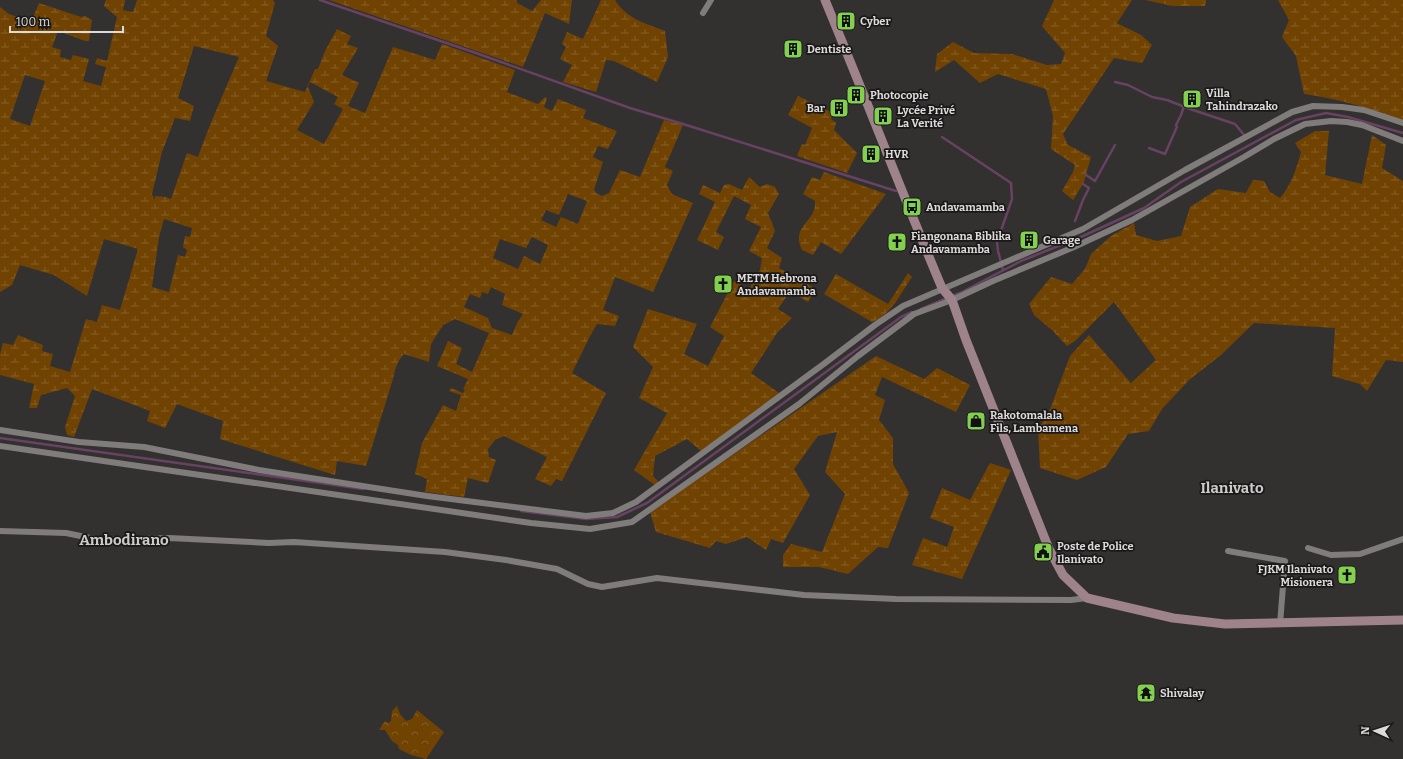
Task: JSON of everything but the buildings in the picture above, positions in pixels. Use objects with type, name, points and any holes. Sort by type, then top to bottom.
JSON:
[{"type":"street","points":[[703,12],[711,0]]},
{"type":"street","points":[[825,0],[942,288],[952,300],[966,340],[1049,549],[1063,575],[1087,598]]},
{"type":"street","points":[[0,430],[79,442],[144,447],[259,470],[427,496],[586,516],[613,513],[636,502],[903,306],[942,288],[1083,229],[1185,170],[1292,112],[1313,106],[1342,107],[1364,110],[1403,123]]},
{"type":"street","points":[[0,446],[531,524],[590,529],[632,522],[799,404],[858,356],[914,314],[952,300],[1132,220],[1244,157],[1274,138],[1305,124],[1331,121],[1347,122],[1362,125],[1403,141]]},
{"type":"street","points":[[0,531],[66,533],[107,540],[169,538],[270,543],[294,542],[445,552],[557,569],[588,584],[602,587],[656,578],[804,595],[889,599],[1070,600],[1087,598],[1172,618],[1226,624],[1280,624],[1403,620]]},
{"type":"street","points":[[1308,548],[1331,555],[1360,554],[1403,539]]},
{"type":"street","points":[[1228,551],[1285,561],[1280,624]]},
{"type":"green space","points":[[106,0],[125,0],[123,10],[133,12],[137,0],[273,0],[275,3],[266,36],[278,46],[266,81],[305,92],[315,69],[318,69],[325,51],[337,29],[351,36],[347,44],[358,48],[342,75],[359,83],[348,106],[365,113],[393,47],[435,60],[442,44],[515,70],[507,92],[538,104],[545,97],[547,98],[544,107],[552,111],[558,99],[586,110],[583,118],[617,131],[608,149],[598,146],[593,157],[603,162],[594,190],[602,196],[609,193],[620,170],[640,177],[664,120],[683,125],[665,167],[673,171],[667,185],[672,194],[693,203],[653,292],[615,277],[603,310],[619,316],[615,326],[597,324],[572,373],[606,393],[562,481],[556,479],[551,486],[535,479],[547,457],[504,436],[495,440],[488,449],[489,457],[496,460],[488,483],[468,478],[464,497],[425,492],[427,479],[415,474],[422,443],[443,405],[456,411],[461,395],[449,391],[451,388],[463,393],[465,390],[463,389],[468,379],[437,366],[448,341],[462,348],[456,364],[472,372],[489,333],[455,319],[443,325],[431,344],[429,362],[404,354],[398,363],[366,466],[337,461],[335,475],[220,439],[223,421],[177,404],[165,428],[147,421],[150,411],[92,389],[74,437],[67,435],[65,427],[75,396],[67,388],[41,395],[37,408],[29,408],[34,384],[0,375],[0,354],[3,343],[13,345],[18,335],[43,345],[42,351],[53,354],[50,366],[70,372],[86,319],[97,322],[102,305],[120,310],[138,249],[104,239],[87,296],[54,275],[20,265],[12,285],[0,292],[0,7],[9,14],[31,22],[39,3],[81,17],[85,16],[92,20],[89,41],[85,41],[58,31],[52,47],[61,50],[60,57],[71,60],[73,55],[89,59],[83,81],[101,86],[106,67],[95,64],[97,58],[107,61],[117,17],[104,6]],"holes":[[[194,46],[239,57],[198,157],[187,153],[171,199],[155,196],[155,200],[152,194],[162,152],[175,118],[190,121],[194,106],[178,98]],[[25,75],[45,81],[30,126],[10,119]],[[310,82],[338,97],[334,104],[343,109],[324,144],[297,130],[314,102],[308,87]],[[568,194],[587,201],[578,224],[561,217],[556,227],[541,220],[546,210],[559,215]],[[164,219],[192,228],[190,237],[185,236],[183,247],[187,250],[185,257],[178,255],[169,292],[152,287],[159,237]],[[532,237],[548,245],[540,264],[524,256],[518,269],[493,258],[500,239],[526,248]],[[491,287],[505,294],[502,305],[523,314],[512,335],[492,328],[488,318],[464,307],[470,294],[480,298],[482,292],[488,294]]]},
{"type":"green space","points":[[329,0],[517,0],[517,3],[532,11],[541,0],[572,0],[569,24],[545,13],[523,67]]},
{"type":"green space","points":[[601,0],[615,0],[625,12],[637,20],[665,31],[668,57],[657,82],[614,61],[606,60],[596,92],[563,82],[572,65],[560,59],[566,47],[562,44],[567,32],[583,39]]},
{"type":"green space","points":[[1054,0],[1132,0],[1117,23],[1141,35],[1152,45],[1142,63],[1114,58],[1063,134],[1068,145],[1091,157],[1084,182],[1073,200],[1062,191],[1073,172],[1075,165],[1051,149],[1053,116],[1046,89],[998,74],[980,83],[954,60],[935,72],[937,54],[953,42],[974,53],[1012,54],[1047,65],[1061,64],[1065,53],[1042,26]]},
{"type":"green space","points":[[1145,0],[1206,0],[1205,6],[1173,6]]},
{"type":"green space","points":[[1278,0],[1403,0],[1403,121],[1354,104],[1304,94],[1296,56],[1282,37],[1289,20]]},
{"type":"green space","points":[[798,96],[833,113],[831,119],[836,123],[834,130],[857,153],[847,173],[797,156],[802,144],[805,145],[812,128],[788,115]]},
{"type":"green space","points":[[1315,131],[1329,131],[1325,175],[1362,184],[1372,135],[1386,145],[1382,168],[1403,181],[1403,362],[1386,360],[1367,391],[1360,384],[1332,376],[1335,328],[1254,323],[1221,355],[1189,380],[1162,409],[1149,431],[1128,434],[1106,467],[1077,480],[1040,468],[1038,429],[1049,412],[1070,356],[1089,335],[1131,383],[1156,360],[1114,302],[1075,341],[1067,346],[1053,331],[1034,315],[1029,304],[1051,277],[1072,284],[1085,269],[1091,254],[1111,236],[1134,223],[1136,235],[1157,241],[1181,236],[1190,207],[1218,189],[1246,193],[1253,180],[1264,181],[1270,192],[1280,198],[1291,182],[1301,152],[1295,143]]},
{"type":"green space","points":[[824,172],[886,194],[841,254],[821,242],[813,255],[802,250],[799,242],[801,229],[815,208],[815,201],[803,194],[812,177],[820,180]]},
{"type":"green space","points":[[749,177],[760,187],[767,184],[775,187],[779,194],[768,213],[775,231],[767,248],[782,258],[779,268],[816,289],[808,302],[790,291],[778,309],[792,318],[777,333],[751,373],[779,393],[701,451],[687,439],[655,456],[653,476],[659,482],[655,485],[634,470],[667,413],[639,398],[653,367],[633,347],[648,309],[697,324],[684,354],[708,366],[724,336],[710,327],[734,281],[749,289],[760,270],[762,258],[749,251],[761,227],[745,219],[751,205],[734,196],[716,232],[724,237],[718,250],[697,240],[715,202],[699,194],[703,185],[720,193],[724,185],[729,184],[742,190]]},
{"type":"green space","points":[[908,273],[912,277],[895,303],[879,319],[872,322],[824,294],[836,274],[888,304]]},
{"type":"green space","points":[[876,356],[924,379],[937,368],[970,385],[956,412],[882,377],[875,395],[885,400],[879,420],[893,438],[893,464],[909,493],[888,548],[878,547],[848,574],[819,567],[783,567],[783,555],[791,544],[822,552],[845,494],[825,472],[837,432],[818,436],[794,469],[810,495],[783,543],[771,539],[766,550],[747,537],[726,544],[716,541],[710,548],[656,532],[650,512]]},
{"type":"green space","points":[[990,463],[1011,470],[962,579],[912,565],[923,538],[947,547],[954,527],[930,518],[942,488],[970,500]]},
{"type":"green space","points":[[397,706],[400,714],[406,721],[412,719],[417,710],[444,732],[426,759],[411,755],[399,749],[398,745],[392,741],[385,730],[379,730],[385,721],[388,723],[391,721],[392,711]]},
{"type":"waterway","points":[[320,0],[473,52],[630,108],[896,191]]},
{"type":"waterway","points":[[1115,82],[1128,85],[1152,97],[1167,100],[1235,124],[1245,136]]},
{"type":"waterway","points":[[1149,148],[1165,154],[1177,127],[1176,125],[1184,106]]},
{"type":"waterway","points":[[952,296],[1021,261],[1083,236],[1144,208],[1181,182],[1296,120],[1326,113],[1348,117],[1403,133]]},
{"type":"waterway","points":[[942,137],[1011,183],[1012,199],[997,242],[1003,270]]},
{"type":"waterway","points":[[1086,175],[1095,181],[1115,145]]},
{"type":"waterway","points":[[1075,221],[1089,188],[1083,184]]},
{"type":"waterway","points":[[921,309],[947,298]]},
{"type":"waterway","points":[[521,511],[586,519],[617,517],[647,503],[901,317],[912,312]]},
{"type":"waterway","points":[[0,438],[363,489]]},
{"type":"place","name":"Cyber","points":[[846,21]]},
{"type":"place","name":"Dentiste","points":[[793,49]]},
{"type":"place","name":"Photocopie","points":[[856,95]]},
{"type":"place","name":"Villa Tahindrazako","points":[[1192,99]]},
{"type":"place","name":"Bar","points":[[839,108]]},
{"type":"place","name":"Lycée Privé La Verité","points":[[883,116]]},
{"type":"place","name":"HVR","points":[[871,154]]},
{"type":"place","name":"Andavamamba","points":[[912,207]]},
{"type":"place","name":"Garage","points":[[1029,240]]},
{"type":"place","name":"Fiangonana Biblika Andavamamba","points":[[897,242]]},
{"type":"place","name":"METM Hebrona Andavamamba","points":[[723,284]]},
{"type":"place","name":"Rakotomalala Fils, Lambamena","points":[[976,421]]},
{"type":"place","name":"Poste de Police Ilanivato","points":[[1043,552]]},
{"type":"place","name":"FJKM Ilanivato Misionera","points":[[1347,575]]},
{"type":"place","name":"Shivalay","points":[[1146,693]]},
{"type":"district","name":"Ilanivato","points":[[1232,488]]},
{"type":"district","name":"Ambodirano","points":[[124,540]]}]
